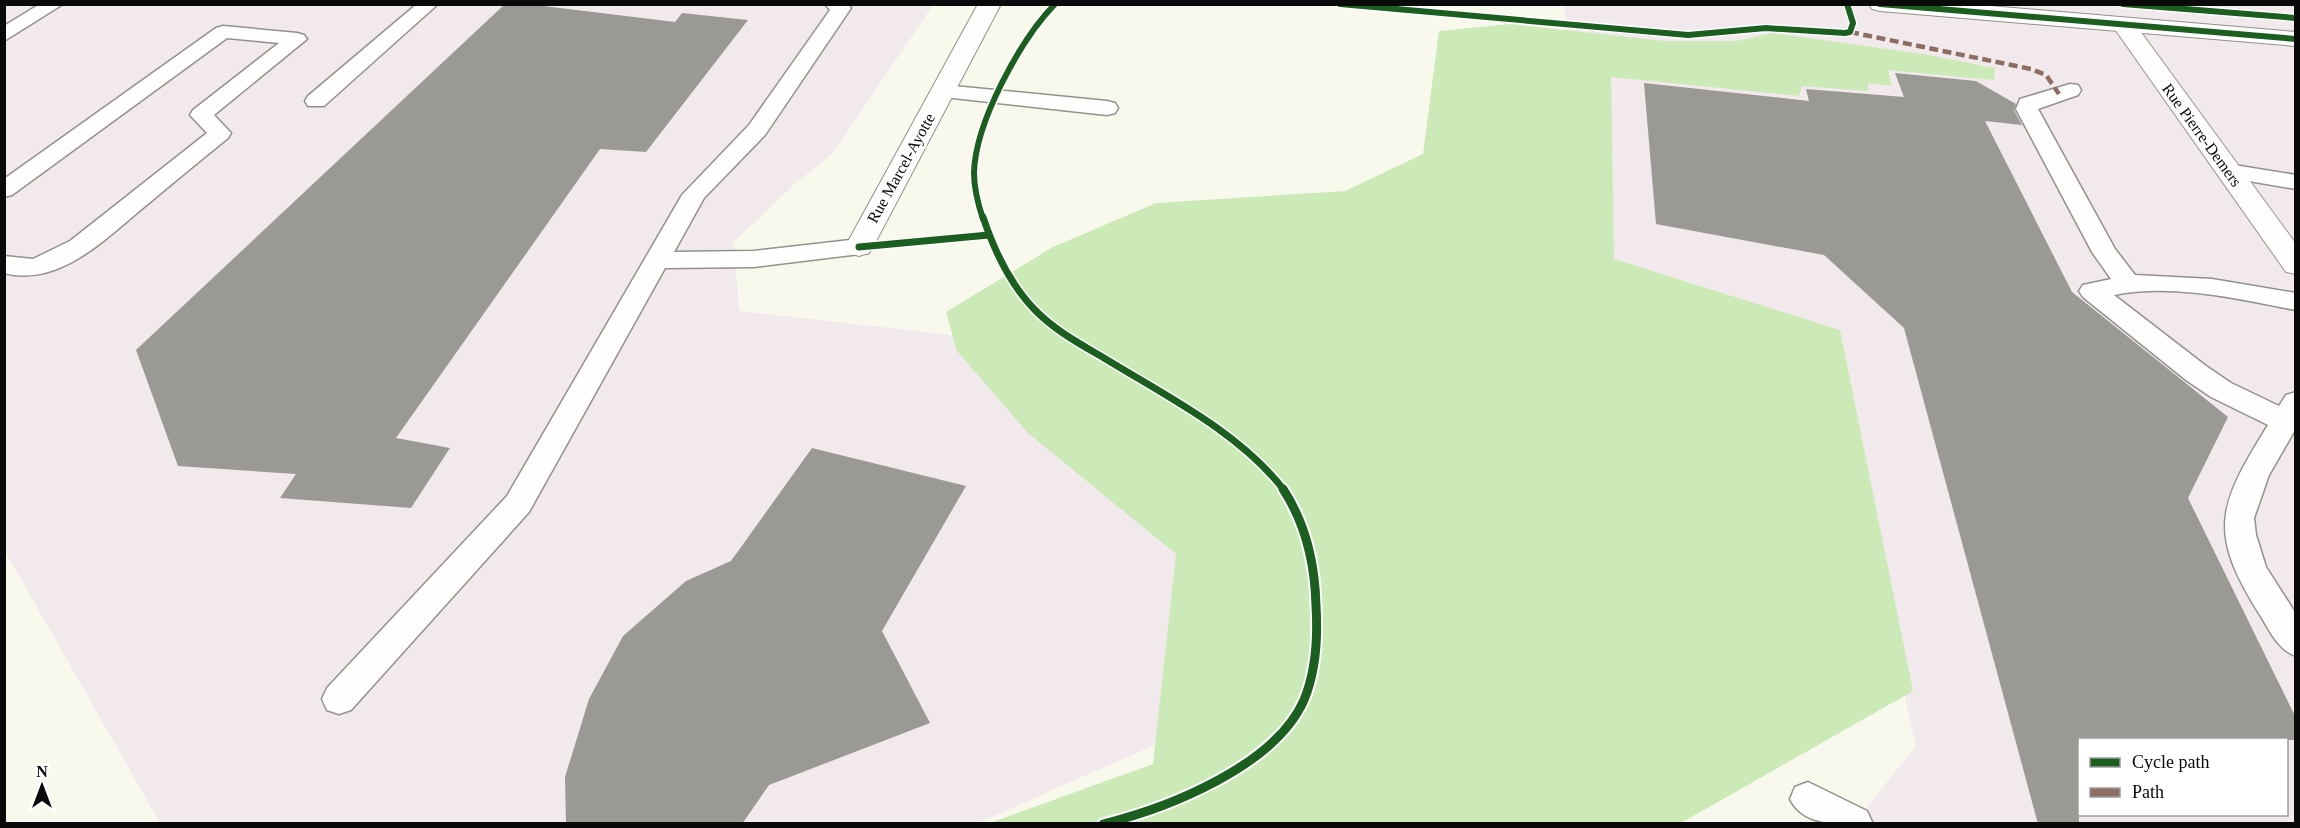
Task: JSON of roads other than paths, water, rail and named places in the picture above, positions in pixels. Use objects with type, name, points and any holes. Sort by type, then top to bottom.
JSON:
[{"type":"street","name":"Rue Marcel-Ayotte","points":[[859,246],[990,4]]},
{"type":"street","points":[[1880,4],[2295,39]]},
{"type":"street","name":"Rue Pierre-Demers","points":[[2124,25],[2295,265]]},
{"type":"lane","points":[[4,35],[54,4]]},
{"type":"lane","points":[[316,100],[429,4]]},
{"type":"lane","points":[[339,699],[518,504],[694,195],[763,120],[841,8],[834,4]]},
{"type":"lane","points":[[4,190],[223,32],[297,39],[201,115],[220,133],[79,247],[59,259],[37,267],[19,268],[4,264]]},
{"type":"lane","points":[[2070,90],[2028,104],[2026,109],[2104,252],[2128,284]]},
{"type":"lane","points":[[944,91],[1107,108]]},
{"type":"lane","points":[[2228,171],[2295,182]]},
{"type":"lane","points":[[657,260],[754,259],[859,246]]},
{"type":"lane","points":[[2295,302],[2194,286],[2128,284],[2092,291],[2221,390],[2290,412],[2246,493],[2239,516],[2241,537],[2247,559],[2295,642]]},
{"type":"lane","points":[[1808,798],[1854,824]]}]
